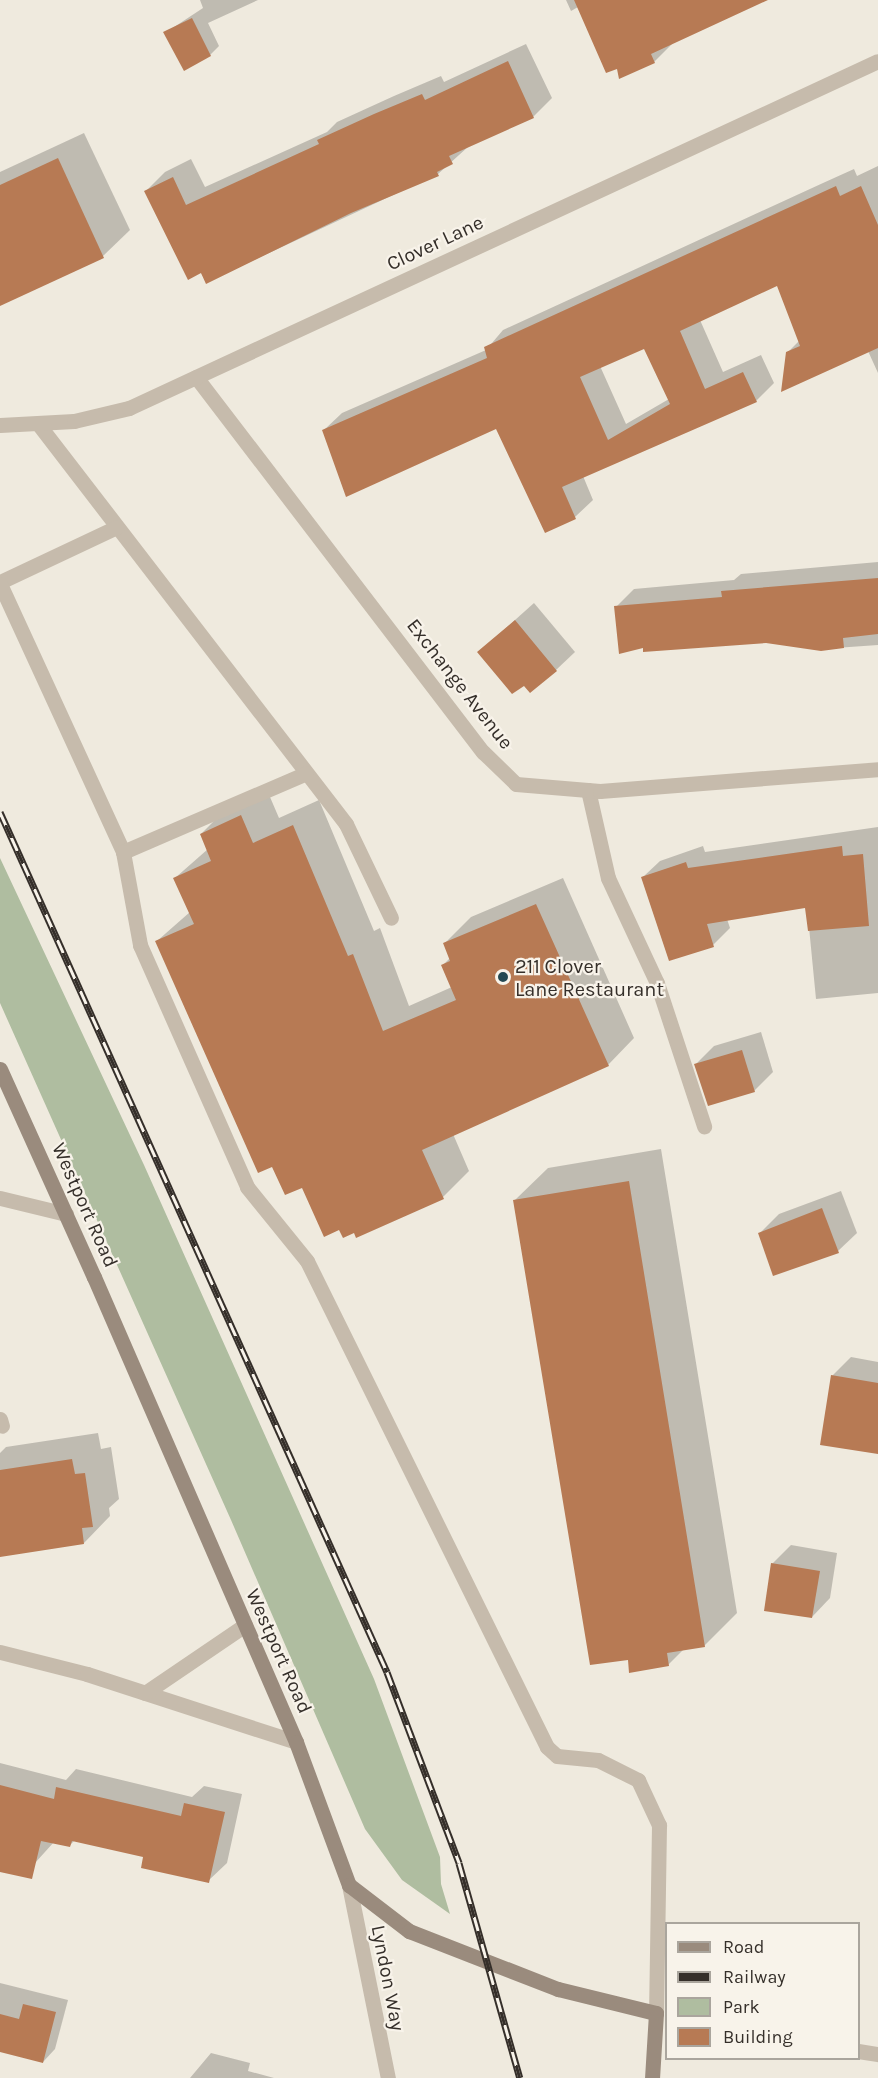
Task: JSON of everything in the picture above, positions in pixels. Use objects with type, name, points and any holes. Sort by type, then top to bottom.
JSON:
[{"type":"main road","name":"Westport Road","points":[[0,1069],[66,1214],[296,1742],[349,1886]]},
{"type":"main road","points":[[349,1886],[409,1930],[439,1943],[558,1989],[661,2014],[652,2078]]},
{"type":"street","name":"Clover Lane","points":[[0,425],[74,421],[129,408],[878,61]]},
{"type":"street","name":"Exchange Avenue","points":[[196,377],[483,752],[516,784],[588,790],[878,769]]},
{"type":"street","points":[[39,424],[346,824],[391,918]]},
{"type":"street","points":[[117,527],[0,583],[123,852],[140,945],[247,1187],[307,1261],[547,1747],[557,1755],[598,1760],[638,1780],[659,1825],[661,2014]]},
{"type":"street","points":[[123,852],[306,773]]},
{"type":"street","points":[[588,790],[608,878],[657,983],[704,1126]]},
{"type":"street","points":[[0,1198],[66,1214]]},
{"type":"street","points":[[145,1693],[245,1625]]},
{"type":"street","points":[[0,1652],[145,1693],[296,1742]]},
{"type":"street","name":"Lyndon Way","points":[[349,1886],[388,2078]]},
{"type":"street","points":[[860,2051],[878,2054]]},
{"type":"green space","points":[[0,858],[144,1165],[374,1679],[440,1857],[441,1884],[450,1914],[402,1880],[365,1829],[231,1520],[0,1003]]},
{"type":"building","points":[[574,0],[768,0],[651,54],[655,63],[619,79],[617,69],[606,73]]},
{"type":"building","points":[[192,18],[211,56],[184,71],[163,32]]},
{"type":"building","points":[[508,61],[534,118],[449,156],[453,164],[437,172],[439,176],[351,213],[206,284],[201,273],[188,280],[144,191],[173,177],[186,205],[319,144],[317,140],[374,114],[422,94],[425,100]]},
{"type":"building","points":[[58,158],[104,258],[0,306],[0,185]]},
{"type":"building","points":[[836,186],[840,196],[861,186],[878,225],[878,348],[781,392],[786,352],[800,346],[777,286],[680,331],[705,389],[743,372],[757,402],[562,487],[576,519],[545,533],[496,429],[346,497],[322,430],[487,358],[484,347]],"holes":[[[644,349],[670,404],[608,440],[580,377]]]},
{"type":"building","points":[[878,578],[878,634],[843,638],[844,648],[821,651],[766,643],[643,652],[643,648],[619,654],[614,606],[722,597],[721,591]]},
{"type":"building","points":[[515,620],[557,671],[530,693],[524,686],[512,694],[477,652]]},
{"type":"building","points":[[241,815],[253,843],[293,825],[348,956],[353,954],[383,1031],[456,1000],[441,965],[450,961],[443,943],[536,904],[609,1066],[422,1150],[444,1199],[356,1238],[354,1233],[343,1238],[339,1230],[324,1237],[302,1188],[285,1195],[272,1167],[258,1173],[155,941],[194,924],[173,878],[211,861],[200,834]]},
{"type":"building","points":[[842,846],[843,856],[863,854],[869,926],[808,931],[805,908],[707,924],[714,947],[669,961],[641,877],[686,862],[688,868]]},
{"type":"building","points":[[742,1050],[755,1092],[708,1106],[694,1064]]},
{"type":"building","points":[[629,1181],[705,1647],[667,1653],[669,1666],[629,1673],[628,1660],[590,1665],[513,1200]]},
{"type":"building","points":[[822,1208],[839,1253],[773,1276],[758,1233]]},
{"type":"building","points":[[831,1375],[878,1383],[878,1454],[820,1445]]},
{"type":"building","points":[[72,1459],[75,1474],[85,1473],[93,1527],[82,1528],[84,1544],[0,1557],[0,1470]]},
{"type":"building","points":[[771,1563],[820,1571],[812,1618],[764,1611]]},
{"type":"building","points":[[0,1785],[54,1799],[56,1787],[181,1816],[184,1803],[225,1812],[209,1883],[141,1868],[143,1857],[72,1841],[70,1847],[41,1841],[32,1879],[0,1872]]},
{"type":"building","points":[[23,2004],[56,2012],[43,2063],[0,2052],[0,2014],[19,2019]]},
{"type":"railway","points":[[0,812],[387,1672],[459,1863],[520,2078]]},
{"type":"place","name":"211 Clover Lane Restaurant","points":[[503,977]]}]
